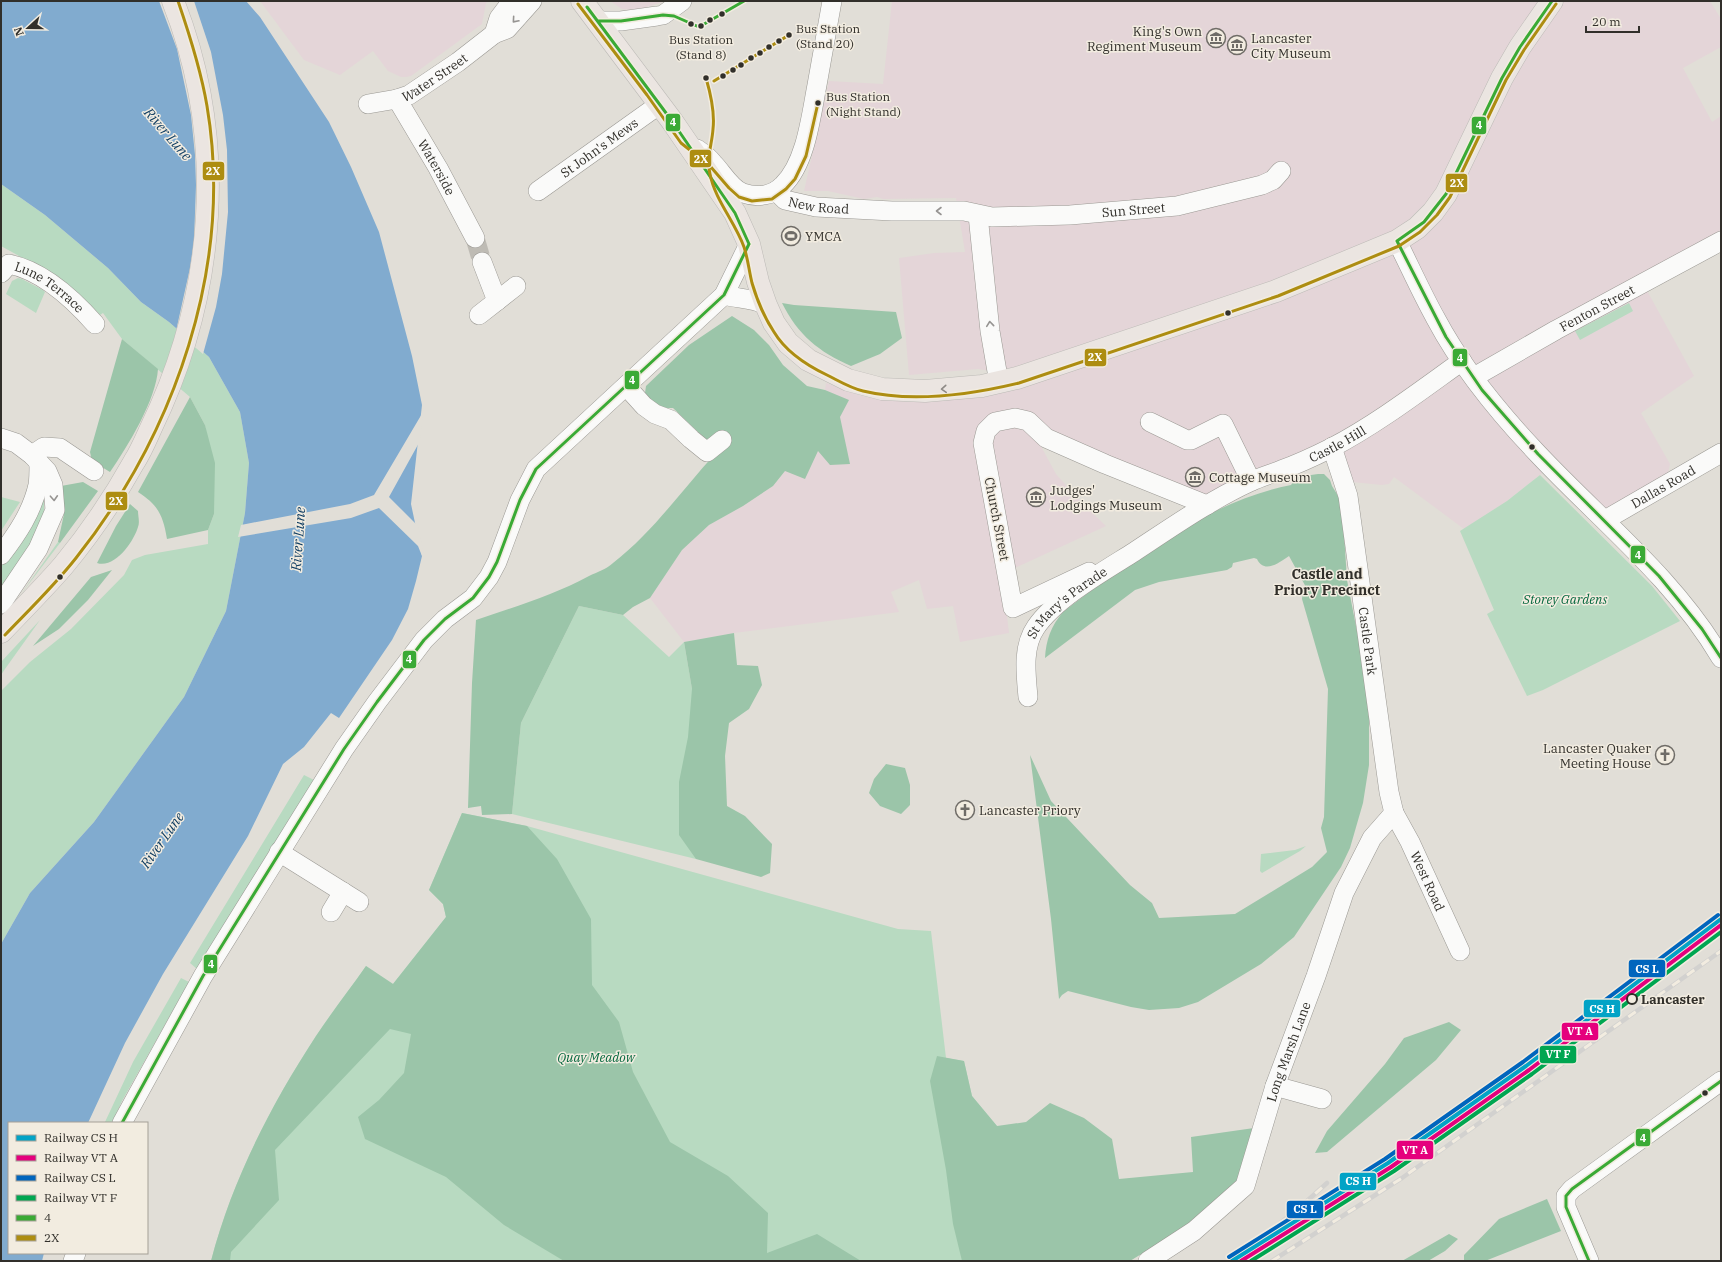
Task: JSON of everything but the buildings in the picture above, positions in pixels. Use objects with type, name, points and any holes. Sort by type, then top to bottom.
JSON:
[{"type":"main road","points":[[1,632],[63,565],[135,462],[160,409],[182,354],[194,307],[203,260],[207,214],[206,137],[192,57],[173,1]]},
{"type":"main road","points":[[588,8],[660,104],[735,213],[749,244],[758,282],[766,305],[774,323],[788,343],[808,360],[848,380],[882,390],[904,391],[982,386],[999,383],[1276,292],[1397,240],[1424,222],[1434,212],[1446,194],[1502,78],[1520,47],[1552,1]]},
{"type":"street","points":[[494,34],[499,18],[512,1]]},
{"type":"street","name":"Water Street","points":[[368,104],[397,99],[420,88],[494,34],[508,29],[532,1]]},
{"type":"street","points":[[588,8],[621,21],[663,15],[682,1]]},
{"type":"street","points":[[776,191],[791,176],[801,154],[814,102],[832,1]]},
{"type":"street","name":"Waterside","points":[[397,99],[438,168],[475,238]]},
{"type":"street","name":"St John's Mews","points":[[538,191],[660,104]]},
{"type":"street","name":"New Road","points":[[685,140],[712,162],[741,192],[753,196],[759,196],[776,191],[785,200],[816,206],[892,211],[964,211],[978,215]]},
{"type":"street","name":"Sun Street","points":[[978,215],[992,217],[1070,215],[1177,206],[1262,185],[1273,180],[1281,171]]},
{"type":"street","points":[[978,215],[991,337],[999,383]]},
{"type":"street","points":[[1397,240],[1436,320],[1474,377],[1509,422],[1538,454],[1605,520],[1682,601],[1709,638],[1721,658]]},
{"type":"street","name":"Fenton Street","points":[[1474,377],[1556,330],[1721,241]]},
{"type":"street","points":[[123,1122],[203,976],[344,749],[376,702],[424,640],[445,619],[473,598],[489,577],[500,555],[520,500],[536,469],[724,295],[749,244]]},
{"type":"street","points":[[482,262],[496,301]]},
{"type":"street","name":"Lune Terrace","points":[[1,273],[9,264],[26,269],[53,285],[74,300],[96,324]]},
{"type":"street","points":[[479,315],[516,286]]},
{"type":"street","points":[[724,295],[740,299],[755,299],[766,305]]},
{"type":"street","name":"Castle Hill","points":[[1207,505],[1251,481],[1332,448],[1370,425],[1462,361]]},
{"type":"street","points":[[626,386],[644,406],[654,414],[671,420],[691,439],[708,452],[722,440]]},
{"type":"street","name":"Church Street","points":[[1013,608],[983,443],[986,431],[995,422],[1015,418],[1028,421],[1046,438],[1105,464],[1207,505]]},
{"type":"street","points":[[1150,422],[1187,440],[1191,440],[1223,424],[1251,481]]},
{"type":"street","points":[[1,438],[16,443],[36,459],[47,471],[53,485],[55,510],[38,549],[1,604]]},
{"type":"street","points":[[1,555],[21,528],[31,506],[38,485],[36,459],[44,447],[60,448],[94,470]]},
{"type":"street","name":"Castle Park","points":[[1332,448],[1348,496],[1388,784],[1394,813]]},
{"type":"street","name":"Dallas Road","points":[[1605,520],[1721,452]]},
{"type":"street","name":"St Mary's Parade","points":[[1028,697],[1027,646],[1035,628],[1046,613],[1113,564],[1207,505]]},
{"type":"street","name":"St Mary's Parade","points":[[1013,608],[1083,574],[1113,564]]},
{"type":"street","name":"West Road","points":[[1394,813],[1410,842],[1460,951]]},
{"type":"street","name":"Long Marsh Lane","points":[[1148,1261],[1194,1231],[1245,1186],[1275,1086],[1316,976],[1344,894],[1372,838],[1394,813]]},
{"type":"street","points":[[279,852],[351,897],[331,912]]},
{"type":"street","points":[[1589,1261],[1566,1207],[1566,1196],[1578,1184],[1721,1082]]},
{"type":"street","points":[[1275,1086],[1322,1099]]},
{"type":"shaded area","points":[[260,1],[489,1],[486,3],[482,24],[411,76],[401,77],[388,71],[373,51],[340,75],[304,60]]},
{"type":"shaded area","points":[[610,1],[666,1],[632,10],[622,9]]},
{"type":"shaded area","points":[[892,1],[1710,1],[1721,19],[1721,47],[1683,68],[1712,122],[1721,116],[1721,247],[1645,287],[1694,376],[1641,413],[1670,464],[1668,473],[1605,510],[1554,460],[1540,475],[1507,501],[1464,529],[1394,477],[1389,484],[1382,485],[1352,482],[1334,438],[1206,498],[1036,437],[1056,474],[1080,501],[1106,526],[1002,574],[1009,633],[960,642],[953,606],[927,609],[919,580],[891,592],[899,612],[734,633],[684,642],[650,598],[682,550],[709,525],[743,506],[773,486],[779,479],[785,471],[825,390],[826,383],[875,399],[909,402],[939,401],[1022,383],[1011,374],[978,369],[909,375],[899,258],[934,253],[965,252],[956,198],[883,199],[877,197],[864,199],[828,191],[804,191],[829,81],[883,84]]},
{"type":"green space","points":[[1,184],[45,215],[108,268],[141,302],[169,322],[209,357],[240,412],[249,463],[245,513],[226,611],[184,697],[94,822],[30,893],[1,944],[1,691],[30,662],[71,629],[124,575],[132,560],[145,555],[208,544],[208,530],[214,514],[205,425],[190,397],[122,339],[103,313],[100,315],[78,294],[54,276],[1,246]]},
{"type":"green space","points":[[18,278],[45,292],[36,313],[6,294],[12,281]]},
{"type":"green space","points":[[782,303],[896,312],[902,338],[880,354],[851,366],[829,355],[810,341],[795,324]]},
{"type":"green space","points":[[1629,303],[1633,311],[1580,340],[1575,331]]},
{"type":"green space","points":[[732,316],[754,330],[769,345],[783,365],[807,386],[825,390],[849,400],[840,417],[850,464],[830,465],[818,451],[805,479],[785,471],[773,486],[743,506],[709,525],[682,550],[650,598],[633,607],[623,615],[579,606],[521,723],[512,814],[482,815],[481,806],[468,808],[472,683],[476,620],[548,595],[576,583],[611,565],[654,525],[715,454],[703,437],[673,408],[660,407],[651,401],[645,393],[646,386],[689,345]]},
{"type":"green space","points":[[122,339],[158,369],[156,381],[147,408],[133,436],[110,472],[92,461],[90,452]]},
{"type":"green space","points":[[190,397],[205,425],[215,463],[214,514],[208,530],[167,539],[164,523],[155,506],[138,492]]},
{"type":"green space","points":[[1324,474],[1330,480],[1342,502],[1347,580],[1362,657],[1369,718],[1369,765],[1363,803],[1350,848],[1341,867],[1294,937],[1261,964],[1198,1002],[1179,1008],[1149,1010],[1068,991],[1059,999],[1051,919],[1030,755],[1051,801],[1130,885],[1152,903],[1159,918],[1235,914],[1312,867],[1327,852],[1321,828],[1324,817],[1328,689],[1302,599],[1303,592],[1307,589],[1289,556],[1272,566],[1264,566],[1254,558],[1233,563],[1232,567],[1227,570],[1159,582],[1135,590],[1045,658],[1050,634],[1055,623],[1063,612],[1142,554],[1199,519],[1229,505],[1260,493],[1291,485],[1297,477]]},
{"type":"green space","name":"Storey Gardens","points":[[1540,475],[1652,586],[1680,621],[1543,690],[1527,696],[1487,614],[1494,610],[1460,531],[1507,501]]},
{"type":"green space","points":[[83,482],[98,491],[60,543],[58,542],[64,514],[61,486]]},
{"type":"green space","points":[[1,497],[20,502],[1,531]]},
{"type":"green space","points":[[39,499],[44,501],[44,519],[31,546],[1,594],[1,563]]},
{"type":"green space","points":[[130,504],[138,511],[139,523],[136,533],[128,546],[117,558],[104,564],[97,563],[116,526]]},
{"type":"green space","points":[[58,542],[60,543],[21,594]]},
{"type":"green space","points":[[112,570],[88,600],[59,629],[33,646],[91,577]]},
{"type":"green space","points":[[579,606],[623,615],[669,657],[684,642],[692,689],[696,859],[512,814],[521,723]]},
{"type":"green space","points":[[40,620],[5,669],[1,675],[1,662]]},
{"type":"green space","points":[[734,633],[737,665],[758,666],[762,685],[749,709],[729,723],[725,756],[727,806],[745,816],[772,844],[770,873],[761,877],[696,859],[679,835],[679,782],[688,737],[692,689],[684,642]]},
{"type":"green space","points":[[886,764],[905,768],[910,785],[910,805],[901,814],[880,806],[869,793],[874,779]]},
{"type":"green space","points":[[304,775],[314,780],[197,969],[190,963]]},
{"type":"green space","name":"Quay Meadow","points":[[462,813],[527,826],[898,929],[931,931],[946,1058],[964,1061],[972,1096],[997,1126],[1041,1261],[211,1261],[230,1201],[254,1144],[299,1062],[322,1027],[366,966],[393,984],[446,917],[443,904],[429,890]]},
{"type":"green space","points":[[462,813],[527,826],[557,859],[591,919],[592,985],[619,1022],[633,1072],[670,1142],[728,1176],[768,1213],[767,1253],[817,1234],[861,1261],[564,1261],[504,1225],[446,1177],[365,1139],[358,1117],[379,1100],[404,1073],[411,1034],[390,1029],[275,1150],[279,1200],[231,1252],[230,1261],[211,1261],[230,1201],[254,1144],[299,1062],[322,1027],[366,966],[393,984],[446,917],[443,904],[429,890]]},
{"type":"green space","points":[[1306,846],[1262,873],[1260,871],[1261,854],[1295,850]]},
{"type":"green space","points":[[181,978],[189,982],[122,1101],[112,1122],[105,1122],[133,1062]]},
{"type":"green space","points":[[1449,1022],[1461,1030],[1436,1060],[1327,1152],[1315,1153],[1327,1131],[1385,1064],[1404,1038]]},
{"type":"green space","points":[[937,1056],[964,1061],[972,1096],[997,1126],[1026,1122],[1050,1103],[1084,1118],[1112,1139],[1119,1179],[1193,1172],[1191,1137],[1254,1128],[1244,1174],[1188,1225],[1130,1261],[962,1261],[953,1224],[946,1170],[930,1081]]},
{"type":"green space","points":[[1547,1199],[1561,1231],[1485,1261],[1464,1261],[1464,1255],[1499,1219]]},
{"type":"green space","points":[[1449,1234],[1458,1239],[1445,1251],[1428,1261],[1402,1261]]},
{"type":"water","name":"River Lune","points":[[1,1],[246,1],[260,17],[329,122],[351,167],[379,232],[412,356],[422,405],[411,504],[422,556],[408,609],[392,640],[339,718],[331,713],[304,747],[283,764],[248,836],[163,974],[125,1043],[88,1122],[8,1122],[8,1254],[44,1254],[42,1261],[1,1261],[1,944],[30,893],[94,822],[184,697],[226,611],[245,513],[249,463],[240,412],[209,357],[169,322],[141,302],[108,268],[45,215],[1,184]]},
{"type":"pier","points":[[159,1],[194,1],[211,52],[223,115],[227,150],[228,212],[222,274],[216,307],[203,354],[176,331],[190,268],[194,241],[196,185],[195,155],[191,115],[177,49]]},
{"type":"pier","points":[[422,405],[424,405],[420,441],[389,497],[418,526],[424,554],[422,556],[418,546],[379,508],[351,518],[238,537],[241,525],[350,504],[374,495],[423,412]]},
{"type":"tunnel","points":[[475,238],[482,262]]},
{"type":"railway","points":[[1272,1261],[1402,1178],[1721,951]]},
{"type":"railway","points":[[1231,1261],[1298,1209],[1327,1183]]},
{"type":"transit line","name":"2X","points":[[5,635],[68,568],[111,509],[142,457],[168,402],[189,345],[204,286],[212,227],[213,166],[205,93],[195,53],[178,1]]},
{"type":"transit line","name":"4","points":[[598,21],[621,21],[663,15],[674,16],[699,27],[744,1]]},
{"type":"transit line","name":"4","points":[[1397,241],[1424,222],[1446,194],[1502,78],[1520,47],[1552,1]]},
{"type":"transit line","name":"2X","points":[[578,4],[647,95],[681,143],[710,166],[739,197],[752,201],[772,199],[786,189],[795,179],[806,156],[818,103]]},
{"type":"transit line","name":"2X","points":[[706,78],[713,110],[709,162],[710,174],[716,193],[744,247],[752,283],[761,308],[770,326],[784,346],[797,357],[819,371],[863,391],[882,395],[921,397],[941,396],[981,391],[1019,383],[1278,296],[1399,246],[1420,232],[1437,215],[1450,197],[1506,80],[1524,50],[1556,4]]},
{"type":"transit line","name":"4","points":[[587,7],[672,121],[735,213],[749,244]]},
{"type":"transit line","name":"2X","points":[[714,81],[789,35]]},
{"type":"transit line","name":"4","points":[[1397,241],[1446,337],[1482,390],[1538,454],[1659,576],[1702,629],[1721,658]]},
{"type":"transit line","name":"4","points":[[123,1122],[203,976],[344,749],[377,702],[424,640],[445,619],[473,598],[489,577],[497,562],[520,500],[536,469],[724,295],[749,244]]},
{"type":"transit line","points":[[1229,1257],[1385,1159],[1523,1062],[1718,915]]},
{"type":"transit line","points":[[1232,1261],[1388,1163],[1526,1066],[1721,919]]},
{"type":"transit line","points":[[1241,1261],[1391,1167],[1529,1070],[1721,925]]},
{"type":"transit line","points":[[1251,1261],[1394,1171],[1532,1074],[1721,932]]},
{"type":"transit line","name":"4","points":[[1566,1196],[1572,1189],[1721,1081]]},
{"type":"transit line","name":"4","points":[[1566,1196],[1566,1207],[1589,1261]]},
{"type":"place","name":"Bus Station (Stand 8)","points":[[701,26]]},
{"type":"place","name":"Bus Station (Stand 20)","points":[[789,35]]},
{"type":"place","name":"King's Own Regiment Museum","points":[[1216,38]]},
{"type":"place","name":"Lancaster City Museum","points":[[1237,45]]},
{"type":"place","name":"Bus Station (Night Stand)","points":[[818,103]]},
{"type":"place","name":"YMCA","points":[[791,236]]},
{"type":"place","name":"Cottage Museum","points":[[1195,477]]},
{"type":"place","name":"Judges' Lodgings Museum","points":[[1036,497]]},
{"type":"place","name":"Lancaster Quaker Meeting House","points":[[1665,755]]},
{"type":"place","name":"Lancaster Priory","points":[[965,810]]},
{"type":"place","name":"Lancaster","points":[[1632,999]]},
{"type":"district","name":"Castle and Priory Precinct","points":[[1327,582]]}]
